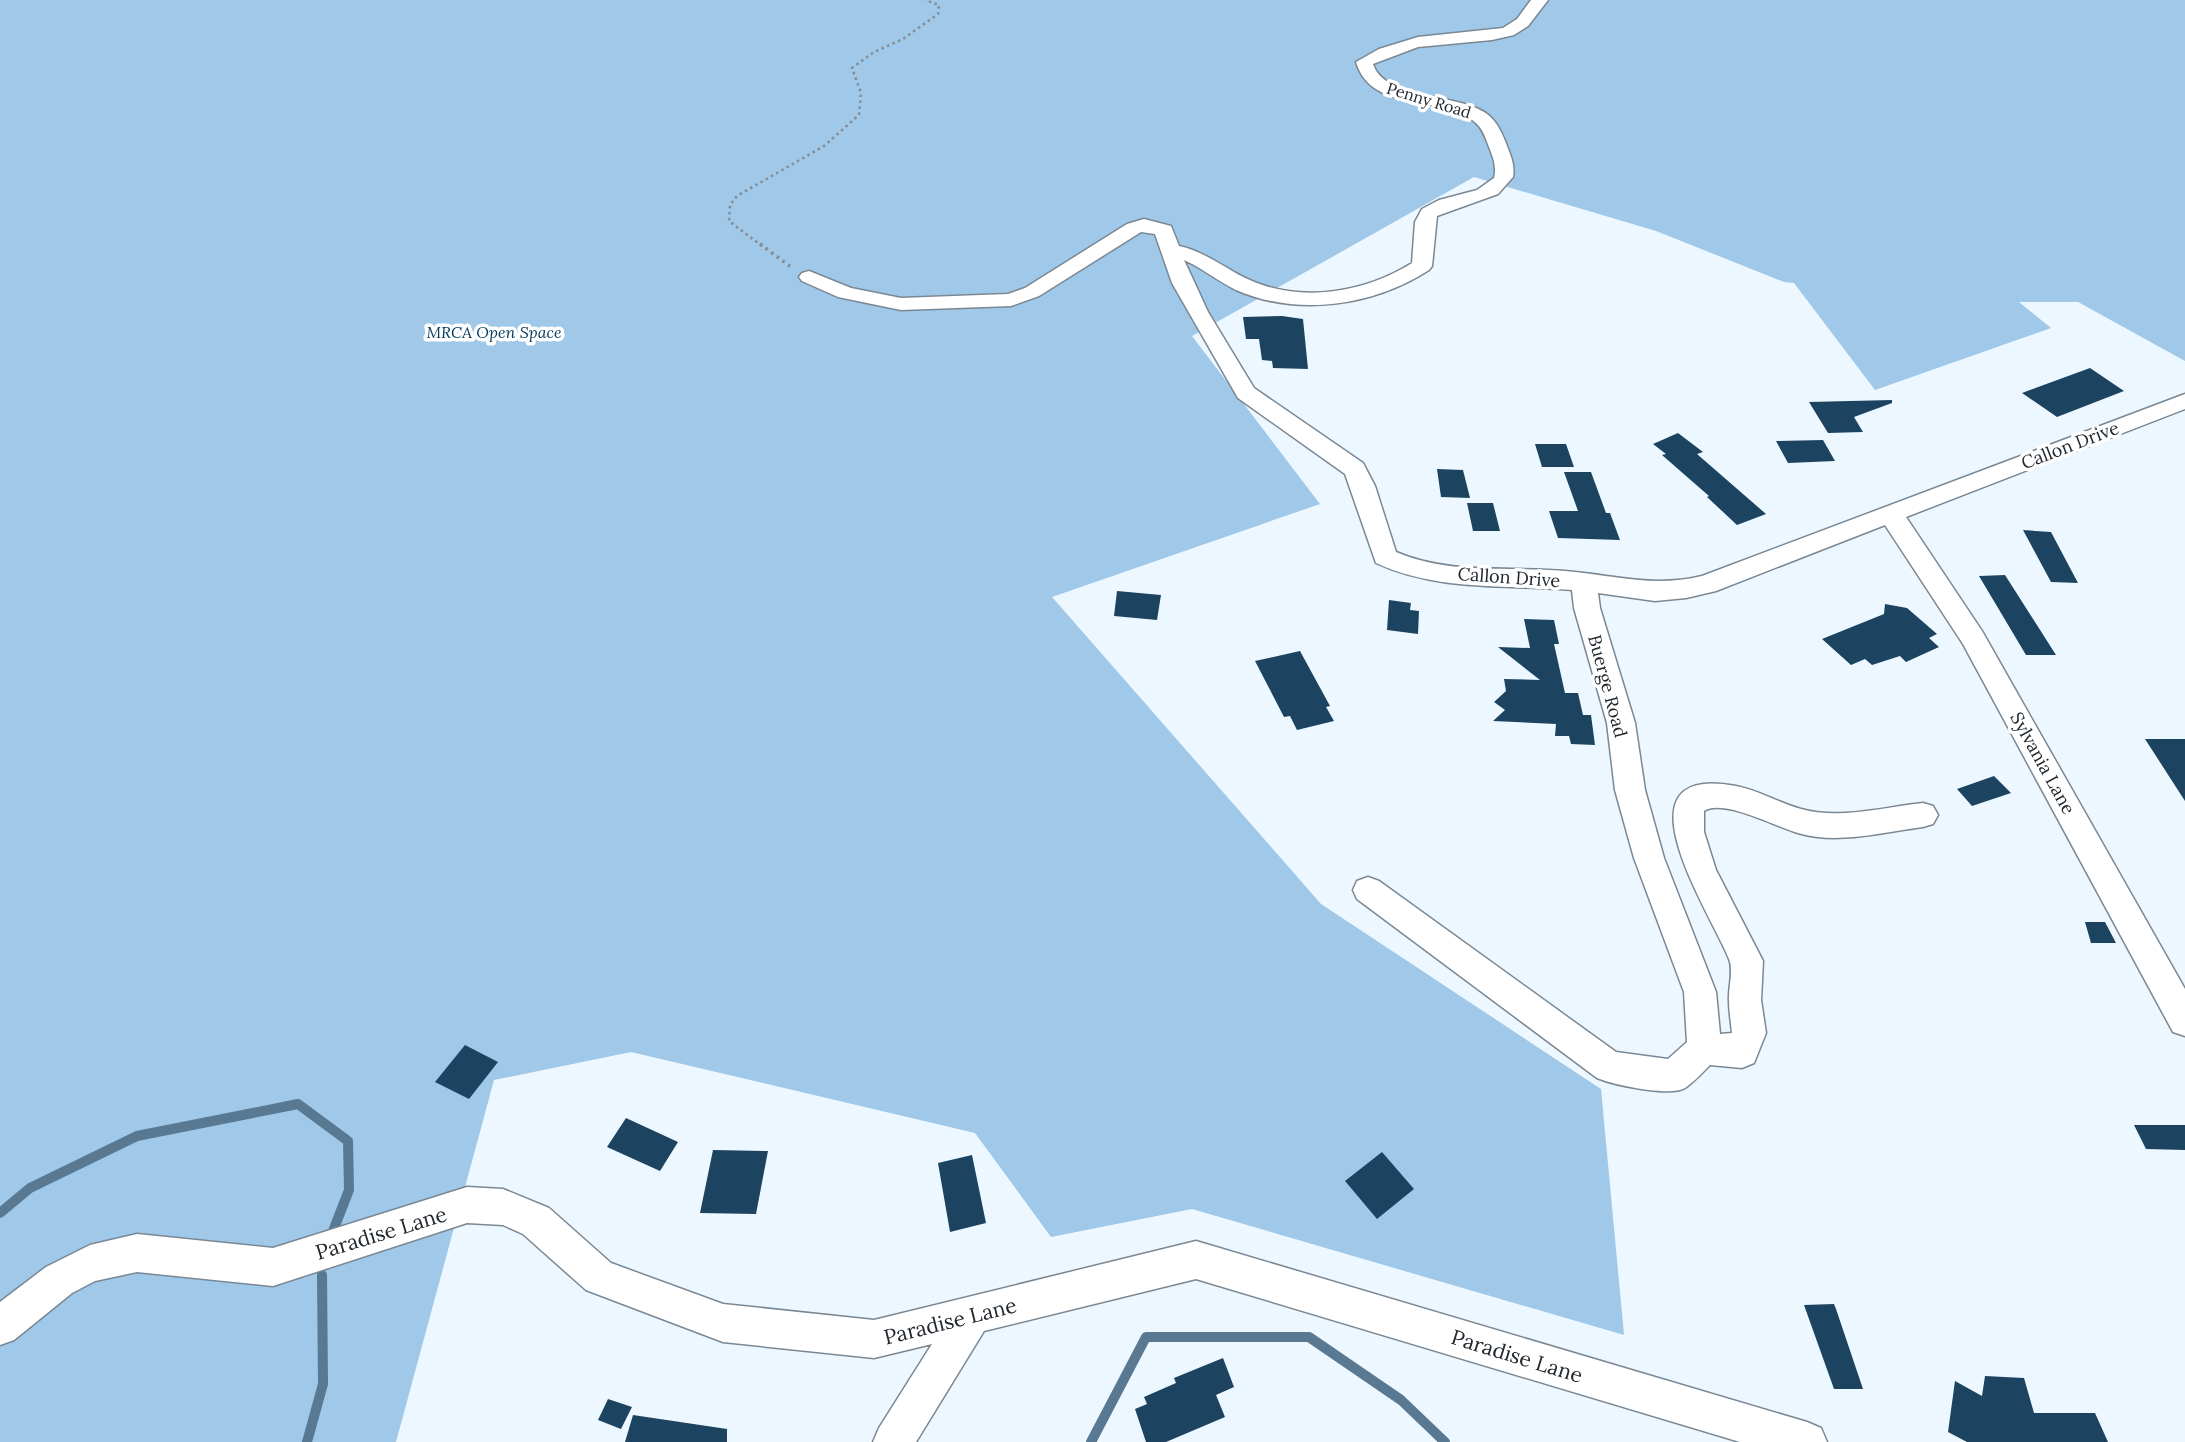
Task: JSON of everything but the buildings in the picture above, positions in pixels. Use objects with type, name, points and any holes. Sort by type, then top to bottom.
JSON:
[{"type":"street","name":"Penny Road","points":[[1172,251],[1197,257],[1243,285],[1289,299],[1364,293],[1409,276],[1422,266],[1425,222],[1429,213],[1500,184],[1506,169],[1496,141],[1482,118],[1456,105],[1380,86],[1366,74],[1364,62],[1384,51],[1450,37],[1495,35],[1509,31],[1519,26],[1540,0]]},
{"type":"street","name":"Callon Drive","points":[[810,277],[845,293],[901,304],[938,305],[1011,300],[1032,292],[1134,228],[1144,225],[1164,230],[1182,283],[1196,312],[1246,393],[1355,469],[1385,557],[1403,567],[1475,577],[1584,582],[1667,593],[1707,584],[2185,401]]},
{"type":"street","name":"Sylvania Lane","points":[[1890,513],[1973,638],[2185,1021]]},
{"type":"street","name":"Buerge Road","points":[[1584,582],[1587,608],[1621,723],[1630,790],[1649,858],[1700,992],[1704,1048]]},
{"type":"street","points":[[1368,890],[1609,1067],[1674,1076],[1704,1048],[1742,1052],[1749,1033],[1745,1000],[1747,961],[1701,872],[1689,832],[1689,806],[1703,796],[1736,798],[1801,822],[1830,825],[1923,815]]},
{"type":"street","name":"Paradise Lane","points":[[0,1326],[59,1280],[90,1264],[137,1253],[273,1266],[467,1205],[503,1207],[537,1221],[599,1277],[723,1323],[874,1339],[1196,1260],[1807,1442]]},
{"type":"street","points":[[893,1442],[972,1315]]},
{"type":"path","points":[[810,277],[729,221],[730,205],[757,183],[824,146],[859,115],[861,93],[852,68],[938,14],[939,5],[925,0]]},
{"type":"green space","name":"MRCA Open Space","points":[[0,0],[2185,0],[2185,361],[2078,302],[2019,302],[2051,328],[1875,390],[1794,283],[1784,282],[1656,231],[1474,177],[1192,336],[1320,504],[1052,597],[1321,904],[1601,1089],[1624,1335],[1192,1209],[1051,1237],[975,1133],[631,1052],[494,1080],[396,1442],[0,1442]]},
{"type":"waterway","points":[[0,1213],[30,1188],[137,1136],[298,1104],[348,1141],[349,1190],[333,1231]]},
{"type":"waterway","points":[[307,1442],[323,1384],[322,1275]]},
{"type":"waterway","points":[[1091,1442],[1146,1337],[1309,1337],[1401,1400],[1445,1442]]}]
